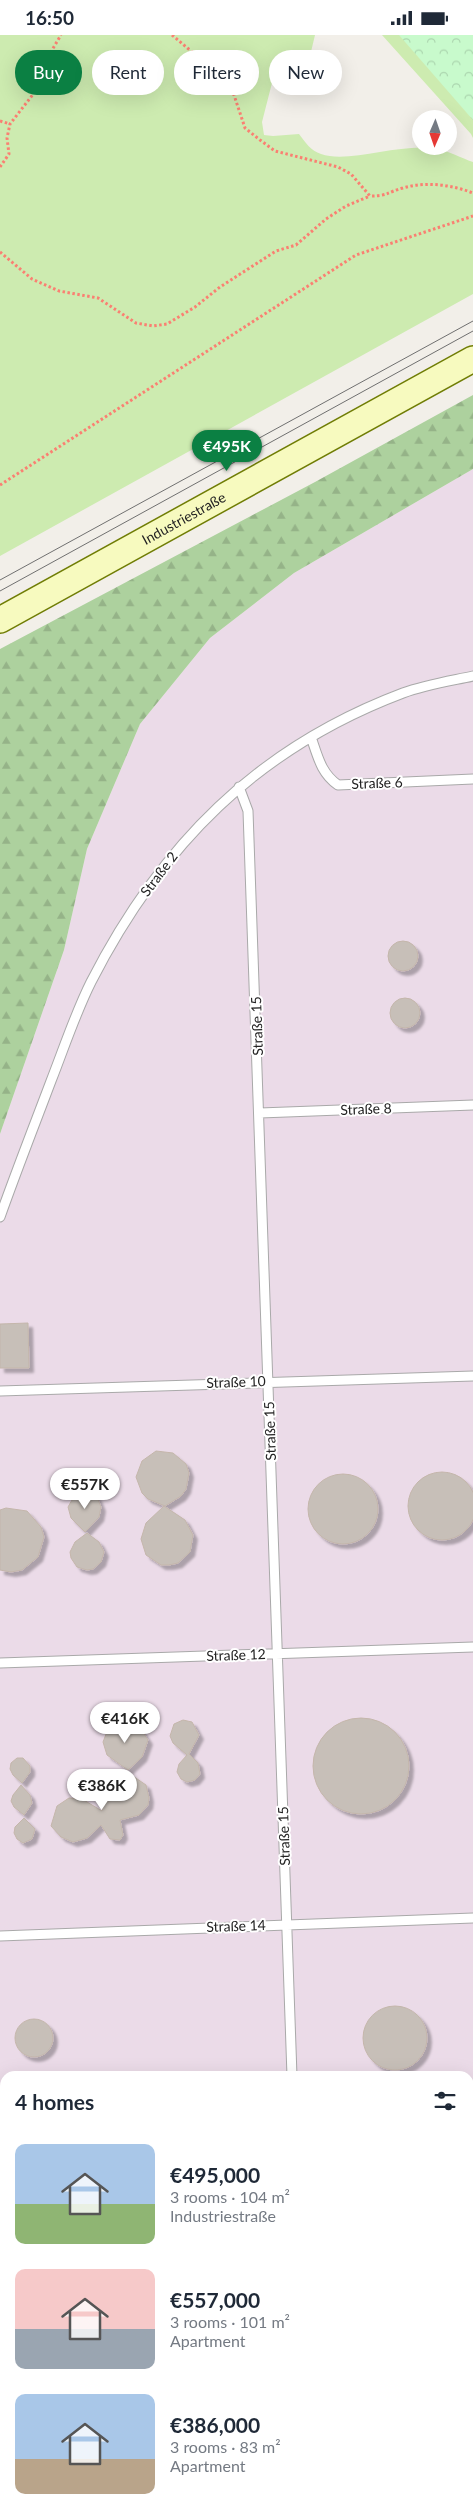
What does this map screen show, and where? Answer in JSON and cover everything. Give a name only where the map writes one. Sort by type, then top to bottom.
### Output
[{"type":"main road","name":"Industriestraße","points":[[0,620],[473,359]]},
{"type":"lane","name":"Straße 2","points":[[0,1217],[73,1023],[91,982],[147,887],[191,833],[239,787],[273,759],[311,737],[352,715],[404,693],[473,676]]},
{"type":"lane","name":"Straße 6","points":[[311,737],[321,767],[328,777],[338,785],[473,779]]},
{"type":"lane","name":"Straße 15","points":[[239,787],[248,811],[279,1653],[292,2071]]},
{"type":"lane","name":"Straße 8","points":[[260,1113],[473,1105]]},
{"type":"lane","name":"Straße 10","points":[[0,1391],[268,1381],[473,1376]]},
{"type":"lane","name":"Straße 12","points":[[0,1663],[473,1647]]},
{"type":"lane","name":"Straße 14","points":[[0,1936],[473,1917]]},
{"type":"path","points":[[0,167],[9,155],[7,138],[10,124],[41,84],[46,60],[61,35]]},
{"type":"path","points":[[172,35],[218,73],[234,95],[245,128],[275,151],[338,167],[351,175],[370,196]]},
{"type":"path","points":[[0,121],[10,124]]},
{"type":"path","points":[[0,252],[32,279],[59,291],[98,298],[136,323],[153,326],[167,324],[276,251],[296,245],[326,219],[346,206],[370,196],[386,196],[402,188],[423,184],[447,186],[473,193]]},
{"type":"path","points":[[0,485],[356,255],[473,216]]},
{"type":"shaded area","points":[[473,469],[473,2071],[0,2071],[0,1134],[64,950],[87,849],[140,724],[210,638],[294,573]]},
{"type":"green space","points":[[0,35],[315,35],[311,50],[269,50],[269,95],[262,122],[264,135],[299,134],[314,151],[333,156],[361,155],[412,148],[412,155],[455,155],[473,162],[473,294],[0,556]]},
{"type":"green space","points":[[382,35],[473,35],[473,138],[458,120],[458,110],[449,110]]},
{"type":"green space","points":[[399,35],[473,35],[473,120]]},
{"type":"green space","points":[[473,395],[473,469],[294,573],[210,638],[140,724],[87,849],[64,950],[0,1134],[0,649],[315,482]]},
{"type":"building","points":[[403,941],[414,945],[418,956],[414,967],[403,971],[392,967],[388,956],[392,945]]},
{"type":"building","points":[[405,998],[416,1002],[420,1013],[416,1024],[405,1028],[394,1024],[390,1013],[394,1002]]},
{"type":"building","points":[[28,1323],[29,1368],[0,1368],[0,1324]]},
{"type":"building","points":[[156,1451],[173,1453],[186,1464],[189,1473],[186,1489],[181,1496],[165,1506],[148,1499],[142,1493],[136,1477],[142,1461]]},
{"type":"building","points":[[442,1472],[455,1474],[474,1493],[474,1519],[466,1530],[455,1538],[442,1540],[429,1538],[418,1530],[410,1519],[408,1506],[410,1493],[418,1482],[429,1474]]},
{"type":"building","points":[[343,1474],[356,1477],[368,1484],[375,1496],[378,1509],[375,1522],[368,1534],[356,1541],[343,1544],[330,1541],[318,1534],[311,1522],[308,1509],[311,1496],[318,1484],[330,1477]]},
{"type":"building","points":[[87,1491],[97,1497],[101,1507],[99,1517],[85,1532],[71,1518],[68,1507],[76,1493]]},
{"type":"building","points":[[164,1506],[185,1520],[193,1535],[190,1552],[178,1563],[169,1565],[161,1565],[146,1555],[141,1539],[146,1523]]},
{"type":"building","points":[[6,1508],[27,1511],[41,1527],[44,1537],[38,1557],[22,1570],[11,1572],[0,1570],[0,1510]]},
{"type":"building","points":[[87,1533],[99,1542],[104,1552],[101,1562],[93,1569],[87,1570],[77,1567],[71,1558],[70,1552],[75,1542]]},
{"type":"building","points":[[361,1718],[379,1722],[395,1732],[405,1748],[409,1766],[405,1784],[395,1800],[379,1810],[361,1814],[343,1810],[327,1800],[317,1784],[313,1766],[317,1748],[327,1732],[343,1722]]},
{"type":"building","points":[[183,1720],[192,1722],[199,1735],[189,1754],[198,1763],[200,1774],[195,1780],[187,1782],[181,1779],[177,1772],[179,1764],[187,1755],[173,1743],[170,1736],[174,1724]]},
{"type":"building","points":[[126,1721],[139,1726],[148,1740],[142,1757],[128,1770],[107,1755],[103,1742],[108,1729],[119,1722]]},
{"type":"building","points":[[17,1758],[23,1758],[30,1766],[30,1772],[22,1783],[13,1775],[10,1769],[11,1763]]},
{"type":"building","points":[[124,1770],[146,1785],[149,1798],[148,1805],[139,1815],[120,1820],[123,1835],[120,1840],[110,1839],[101,1825],[87,1838],[73,1842],[61,1837],[51,1826],[57,1806],[69,1798],[82,1799],[102,1811],[107,1789]]},
{"type":"building","points":[[21,1785],[30,1795],[32,1803],[24,1815],[14,1807],[11,1801]]},
{"type":"building","points":[[24,1818],[35,1829],[32,1839],[23,1843],[17,1839],[14,1833],[15,1827]]},
{"type":"building","points":[[389,2006],[401,2006],[418,2015],[425,2026],[427,2038],[425,2050],[418,2061],[401,2070],[389,2070],[377,2065],[368,2056],[363,2044],[363,2032],[368,2020],[377,2011]]},
{"type":"building","points":[[34,2019],[48,2024],[53,2038],[48,2052],[34,2057],[20,2052],[15,2038],[20,2024]]},
{"type":"tram line","points":[[0,580],[473,321]]},
{"type":"tram line","points":[[0,591],[473,331]]}]
